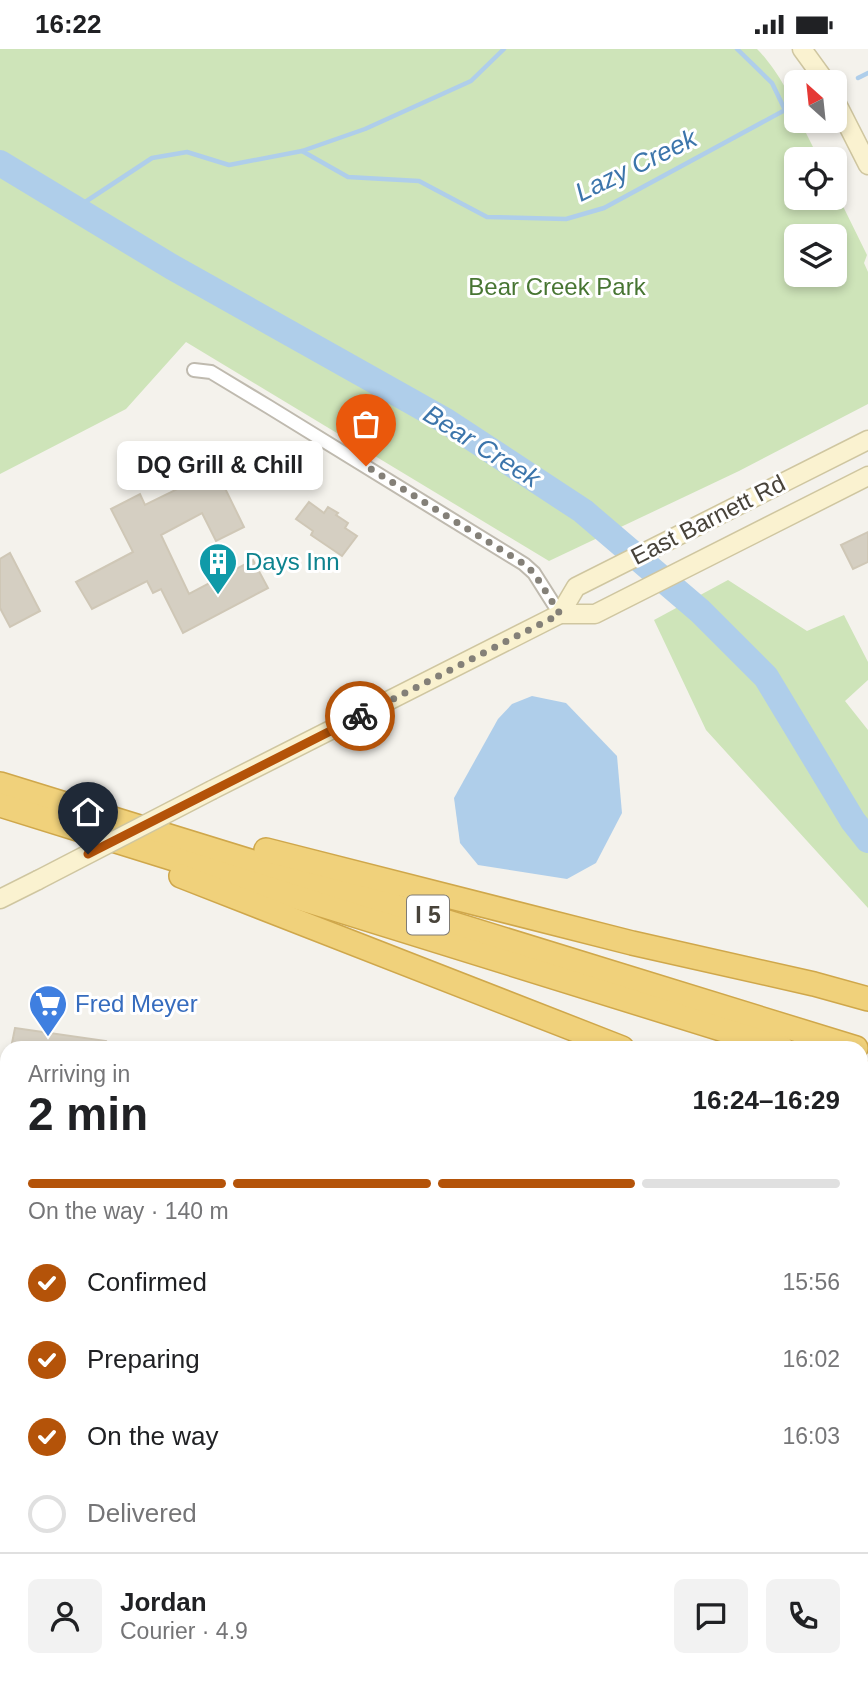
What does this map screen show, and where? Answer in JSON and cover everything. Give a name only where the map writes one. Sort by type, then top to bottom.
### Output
[{"type":"highway","name":"I 5","points":[[0,784],[833,1041]]},
{"type":"highway","name":"I 5","points":[[0,805],[760,1041]]},
{"type":"highway","points":[[98,813],[256,848],[632,943],[814,984],[868,999]]},
{"type":"highway","points":[[68,828],[160,867],[604,1041]]},
{"type":"main road","points":[[802,49],[817,70]]},
{"type":"main road","points":[[847,124],[868,165]]},
{"type":"main road","name":"East Barnett Rd","points":[[560,614],[576,587],[868,440]]},
{"type":"main road","name":"East Barnett Rd","points":[[0,899],[560,614],[595,614],[868,476]]},
{"type":"street","points":[[194,370],[211,372],[524,564],[534,573],[560,614]]},
{"type":"green space","name":"Bear Creek Park","points":[[0,49],[757,49],[784,86],[784,133],[806,133],[813,147],[784,147],[784,210],[845,210],[867,255],[864,263],[868,272],[868,404],[739,471],[549,561],[186,342],[126,409],[0,474]]},
{"type":"green space","points":[[728,580],[807,631],[844,615],[868,662],[868,680],[845,701],[868,730],[868,908],[706,730],[654,620]]},
{"type":"water","points":[[532,696],[566,703],[617,756],[622,813],[596,863],[567,879],[478,865],[460,843],[454,798],[498,719],[512,704]]},
{"type":"building","points":[[216,470],[244,527],[216,541],[202,513],[161,535],[189,594],[253,560],[268,588],[183,633],[161,589],[153,593],[147,581],[92,609],[76,582],[133,552],[111,509],[140,494],[145,505]]},
{"type":"building","points":[[309,502],[324,513],[328,507],[338,513],[336,515],[348,523],[345,528],[357,536],[342,556],[311,535],[313,531],[296,519]]},
{"type":"building","points":[[868,532],[868,562],[853,569],[841,545]]},
{"type":"building","points":[[10,553],[40,611],[10,627],[0,608],[0,559]]},
{"type":"building","points":[[15,1028],[106,1041],[12,1041]]},
{"type":"waterway","points":[[76,208],[152,158],[187,152],[229,165],[302,151],[365,129],[471,81],[504,49]]},
{"type":"waterway","name":"Lazy Creek","points":[[302,151],[348,177],[419,181],[487,217],[566,219],[604,208],[785,110],[772,83],[737,49]]},
{"type":"waterway","name":"Lazy Creek","points":[[858,78],[868,73]]},
{"type":"waterway","name":"Bear Creek","points":[[0,163],[172,267],[446,421],[583,511],[700,611],[766,677],[853,821],[868,840]]},
{"type":"way so far","points":[[360,716],[560,614],[534,573],[524,564],[366,466]]},
{"type":"place","name":"DQ Grill & Chill","points":[[366,466]]},
{"type":"place","name":"Days Inn","points":[[218,596]]},
{"type":"place","name":"Fred Meyer","points":[[48,1038]]},
{"type":"route","points":[[88,854],[360,716]]}]
